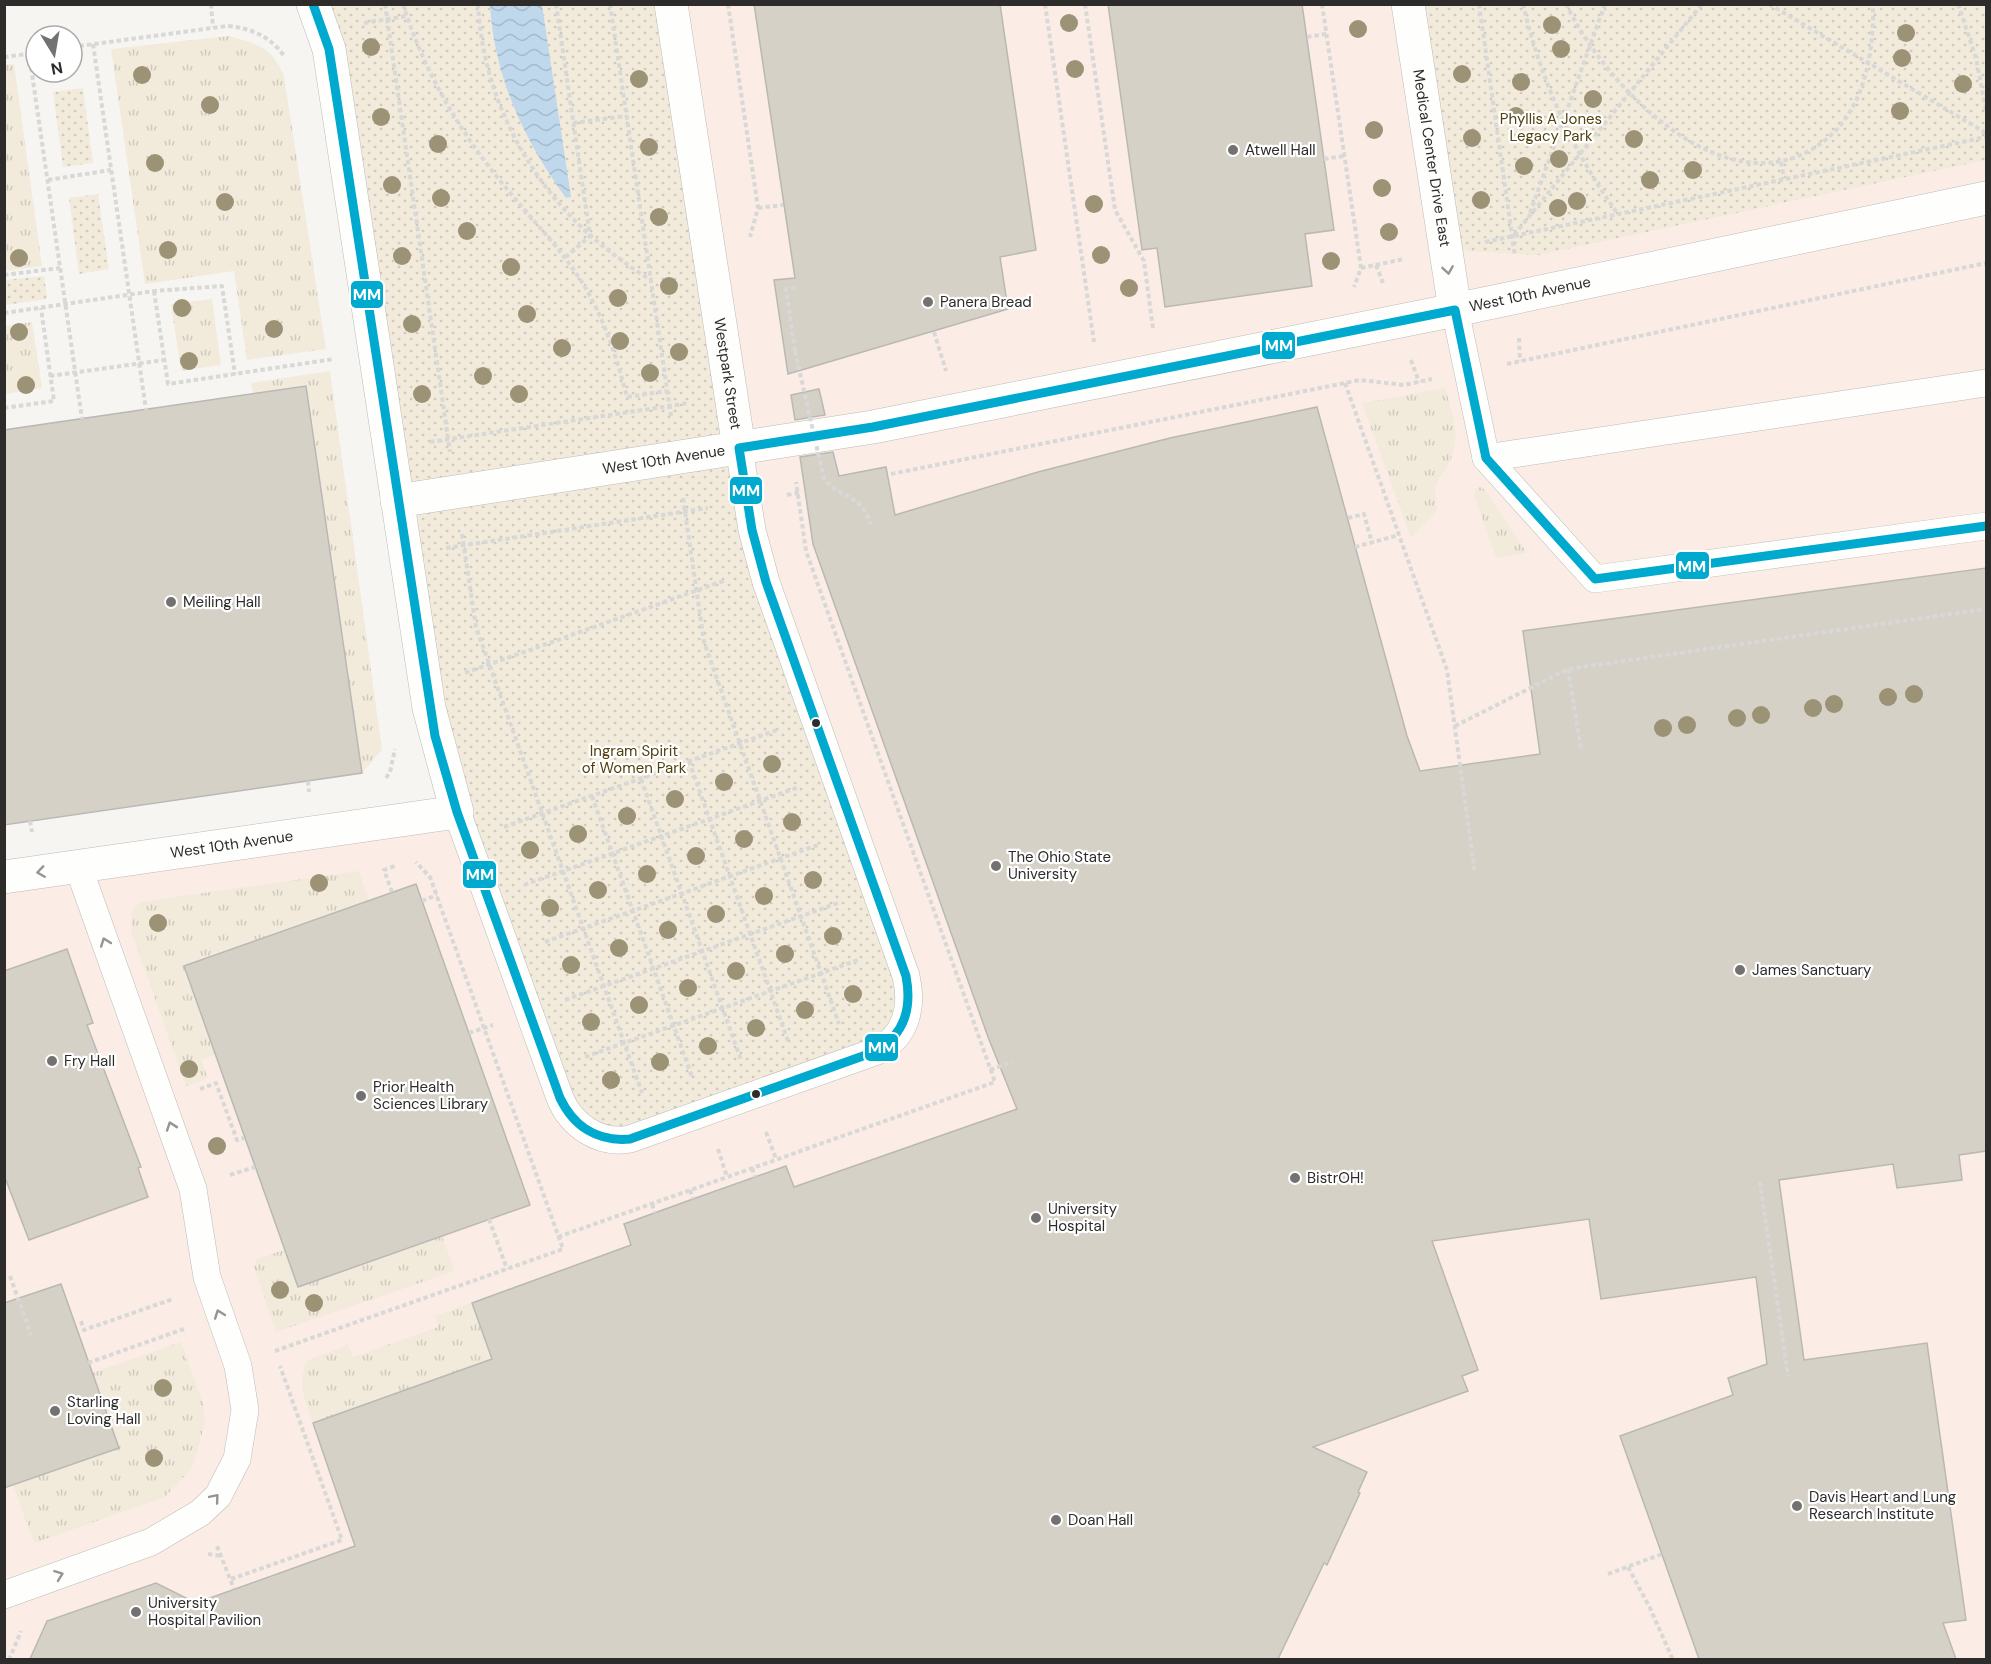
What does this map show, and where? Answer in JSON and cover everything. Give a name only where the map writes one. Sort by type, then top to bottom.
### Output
[{"type":"street","points":[[313,4],[329,49],[426,687],[443,768],[463,826]]},
{"type":"street","name":"Westpark Street","points":[[672,4],[739,448]]},
{"type":"street","name":"Medical Center Drive East","points":[[1408,4],[1455,310]]},
{"type":"street","name":"West 10th Avenue","points":[[398,501],[884,425],[1455,310],[1986,198]]},
{"type":"street","name":"West 10th Avenue","points":[[4,877],[397,820],[463,826]]},
{"type":"lane","points":[[1455,310],[1486,458],[1595,579],[1986,526]]},
{"type":"lane","points":[[1486,458],[1986,383]]},
{"type":"lane","name":"Westpark Street","points":[[463,826],[564,1108],[578,1124],[596,1135],[619,1141],[655,1130],[852,1060],[888,1045],[904,1027],[909,1006],[906,976],[762,567],[752,530],[739,448]]},
{"type":"lane","points":[[4,1595],[151,1542],[200,1513],[218,1496],[237,1459],[245,1410],[238,1366],[207,1277],[193,1189],[78,866]]},
{"type":"path","points":[[211,4],[213,27]]},
{"type":"path","points":[[385,4],[476,627],[655,1130]]},
{"type":"path","points":[[403,4],[421,52],[462,127],[503,184],[566,257],[603,321],[627,397],[667,391]]},
{"type":"path","points":[[478,4],[479,30],[493,90],[518,146],[553,198],[590,236],[651,280]]},
{"type":"path","points":[[556,4],[590,236]]},
{"type":"path","points":[[610,4],[704,642],[852,1060]]},
{"type":"path","points":[[728,4],[758,208],[749,242]]},
{"type":"path","points":[[1045,4],[1094,342]]},
{"type":"path","points":[[1085,4],[1115,210],[1144,261],[1154,330]]},
{"type":"path","points":[[1322,4],[1361,268],[1358,282]]},
{"type":"path","points":[[1479,4],[1514,236]]},
{"type":"path","points":[[1523,4],[1542,66],[1564,119],[1599,188],[1618,214]]},
{"type":"path","points":[[1566,4],[1590,47],[1629,94],[1660,121],[1698,145],[1730,159],[1760,165],[1781,162],[1816,148],[1839,127],[1857,100],[1868,63],[1873,4]]},
{"type":"path","points":[[1529,217],[1605,4]]},
{"type":"path","points":[[1514,236],[1702,4]]},
{"type":"path","points":[[1769,4],[1986,135]]},
{"type":"path","points":[[1958,4],[1976,58],[1986,111]]},
{"type":"path","points":[[84,45],[213,27],[241,27],[265,36],[278,47],[290,64]]},
{"type":"path","points":[[1307,37],[1326,34]]},
{"type":"path","points":[[93,44],[146,410]]},
{"type":"path","points":[[4,57],[24,55]]},
{"type":"path","points":[[34,84],[82,419]]},
{"type":"path","points":[[573,123],[627,116]]},
{"type":"path","points":[[1514,236],[1986,135]]},
{"type":"path","points":[[1324,159],[1344,156]]},
{"type":"path","points":[[1781,162],[1784,179]]},
{"type":"path","points":[[48,180],[111,170]]},
{"type":"path","points":[[758,208],[783,205]]},
{"type":"path","points":[[566,257],[590,236]]},
{"type":"path","points":[[891,474],[1360,380],[1404,385],[1986,263]]},
{"type":"path","points":[[4,275],[60,268]]},
{"type":"path","points":[[4,313],[154,291],[222,285],[235,374]]},
{"type":"path","points":[[796,288],[786,289],[795,351],[824,479],[833,489],[855,499],[865,508],[871,524]]},
{"type":"path","points":[[154,291],[168,384],[338,358]]},
{"type":"path","points":[[4,408],[54,401],[41,308]]},
{"type":"path","points":[[934,332],[946,372]]},
{"type":"path","points":[[50,376],[164,360]]},
{"type":"path","points":[[1346,383],[1447,670],[1475,874]]},
{"type":"path","points":[[390,449],[731,397]]},
{"type":"path","points":[[406,556],[463,544],[685,512]]},
{"type":"path","points":[[1348,518],[1364,514],[1372,543]]},
{"type":"path","points":[[1355,547],[1399,535]]},
{"type":"path","points":[[426,687],[806,551],[995,1082],[558,1237]]},
{"type":"path","points":[[1455,726],[1569,669],[1986,609]]},
{"type":"path","points":[[1569,669],[1581,749]]},
{"type":"path","points":[[392,892],[384,870],[410,861],[463,826],[542,814],[814,717]]},
{"type":"path","points":[[689,761],[802,1078]]},
{"type":"path","points":[[488,897],[834,775]]},
{"type":"path","points":[[641,779],[722,1008],[729,1104],[728,1177]]},
{"type":"path","points":[[592,796],[674,1026],[729,1104],[776,1159]]},
{"type":"path","points":[[508,955],[901,816]]},
{"type":"path","points":[[275,1352],[563,1249],[437,895],[424,868],[410,861],[397,820]]},
{"type":"path","points":[[469,1033],[875,889]]},
{"type":"path","points":[[422,900],[437,895]]},
{"type":"path","points":[[624,1043],[822,973]]},
{"type":"path","points":[[980,1040],[988,1037]]},
{"type":"path","points":[[990,1070],[1012,1062]]},
{"type":"path","points":[[220,1094],[237,1140],[244,1138]]},
{"type":"path","points":[[752,1168],[755,1177]]},
{"type":"path","points":[[1760,1182],[1788,1376]]},
{"type":"path","points":[[690,1190],[693,1199]]},
{"type":"path","points":[[652,1204],[655,1213]]},
{"type":"path","points":[[489,1219],[507,1269]]},
{"type":"path","points":[[10,1276],[31,1335]]},
{"type":"path","points":[[81,1321],[84,1330],[179,1296]]},
{"type":"path","points":[[88,1363],[190,1327]]},
{"type":"path","points":[[231,1579],[342,1540],[271,1341]]},
{"type":"path","points":[[1608,1574],[1662,1554]]},
{"type":"path","points":[[1628,1567],[1650,1608],[1672,1659]]},
{"type":"shaded area","name":"The Ohio State University","points":[[671,5],[1986,5],[1986,1659],[5,1659],[4,877],[457,812],[766,582]]},
{"type":"green space","name":"Ingram Spirit of Women Park","points":[[313,5],[671,5],[747,502],[896,947],[904,1027],[630,1139],[586,1130],[457,812]]},
{"type":"green space","name":"Phyllis A Jones Legacy Park","points":[[1408,5],[1986,5],[1986,160],[1538,255],[1445,250]]},
{"type":"green space","points":[[229,36],[263,48],[274,59],[284,76],[326,349],[247,360],[234,271],[145,284],[111,49]]},
{"type":"green space","points":[[14,64],[42,266],[5,271],[4,65]]},
{"type":"green space","points":[[83,88],[93,163],[63,167],[53,92]]},
{"type":"green space","points":[[98,194],[109,269],[79,274],[69,198]]},
{"type":"green space","points":[[44,276],[47,299],[5,305],[5,280]]},
{"type":"green space","points":[[212,299],[221,365],[181,371],[171,304]]},
{"type":"green space","points":[[32,322],[42,388],[5,394],[5,326]]},
{"type":"green space","points":[[330,371],[382,750],[362,773],[306,387],[253,395],[251,383]]},
{"type":"green space","points":[[1445,388],[1454,420],[1455,445],[1449,462],[1437,483],[1437,510],[1411,538],[1362,403]]},
{"type":"green space","points":[[1481,487],[1527,553],[1496,558],[1474,495],[1475,489]]},
{"type":"green space","points":[[359,871],[369,900],[184,966],[215,1055],[201,1060],[208,1078],[186,1086],[131,931],[132,911],[140,902]]},
{"type":"green space","points":[[442,1236],[455,1271],[276,1332],[254,1267],[257,1259],[284,1250],[298,1287]]},
{"type":"green space","points":[[472,1303],[492,1359],[313,1423],[302,1384],[304,1368],[308,1360],[348,1345],[353,1357],[438,1327],[435,1316]]},
{"type":"green space","points":[[181,1342],[203,1404],[205,1423],[192,1468],[165,1497],[34,1543],[10,1477],[64,1458],[68,1467],[119,1448],[92,1373]]},
{"type":"water","points":[[490,5],[542,5],[571,197],[566,198],[537,154],[514,107],[498,57]]},
{"type":"building","points":[[754,4],[1000,4],[1036,250],[1000,257],[1008,309],[788,374],[774,280],[795,278]]},
{"type":"building","name":"Atwell Hall","points":[[1108,4],[1302,4],[1334,230],[1305,234],[1312,286],[1165,307],[1157,248],[1142,250]]},
{"type":"building","name":"Meiling Hall","points":[[306,386],[362,773],[4,825],[4,430]]},
{"type":"building","points":[[819,389],[825,415],[795,420],[791,395]]},
{"type":"building","points":[[1317,407],[1407,736],[1420,771],[1540,754],[1523,631],[1986,568],[1986,1151],[1959,1155],[1962,1180],[1897,1188],[1893,1164],[1779,1180],[1804,1360],[1927,1343],[1966,1620],[1943,1623],[1956,1659],[1699,1659],[1620,1436],[1733,1395],[1728,1378],[1767,1364],[1756,1277],[1601,1299],[1589,1219],[1432,1241],[1478,1370],[1462,1376],[1468,1391],[1313,1447],[1367,1472],[1358,1492],[1360,1493],[1327,1565],[1324,1563],[1278,1659],[30,1659],[47,1621],[156,1583],[196,1603],[355,1546],[313,1423],[492,1359],[472,1303],[631,1245],[624,1224],[693,1199],[786,1166],[794,1187],[1017,1109],[988,1037],[813,544],[800,457],[833,452],[839,476],[886,467],[895,515],[1038,472],[1170,438]]},
{"type":"building","name":"Prior Health Sciences Library","points":[[416,884],[530,1205],[298,1287],[184,966]]},
{"type":"building","name":"Fry Hall","points":[[67,949],[93,1023],[87,1025],[141,1167],[138,1168],[148,1197],[29,1240],[4,1175],[4,971]]},
{"type":"building","name":"Starling Loving Hall","points":[[61,1284],[119,1448],[4,1488],[4,1303]]},
{"type":"transit line","name":"MM","points":[[313,4],[329,49],[435,736],[457,812],[560,1098],[572,1117],[580,1125],[597,1135],[630,1139],[877,1051],[887,1044],[900,1028],[907,1009],[906,976],[766,582],[752,530],[739,448],[873,427],[1455,310],[1486,458],[1595,579],[1986,526]]},
{"type":"place","name":"Atwell Hall","points":[[1233,150]]},
{"type":"place","name":"Panera Bread","points":[[928,302]]},
{"type":"place","name":"Meiling Hall","points":[[171,602]]},
{"type":"place","name":"The Ohio State University","points":[[996,866]]},
{"type":"place","name":"James Sanctuary","points":[[1740,970]]},
{"type":"place","name":"Fry Hall","points":[[52,1061]]},
{"type":"place","name":"Prior Health Sciences Library","points":[[361,1096]]},
{"type":"place","name":"BistrOH!","points":[[1295,1178]]},
{"type":"place","name":"University Hospital","points":[[1036,1218]]},
{"type":"place","name":"Starling Loving Hall","points":[[55,1411]]},
{"type":"place","name":"Davis Heart and Lung Research Institute","points":[[1797,1506]]},
{"type":"place","name":"Doan Hall","points":[[1056,1520]]},
{"type":"place","name":"University Hospital Pavilion","points":[[136,1612]]}]
